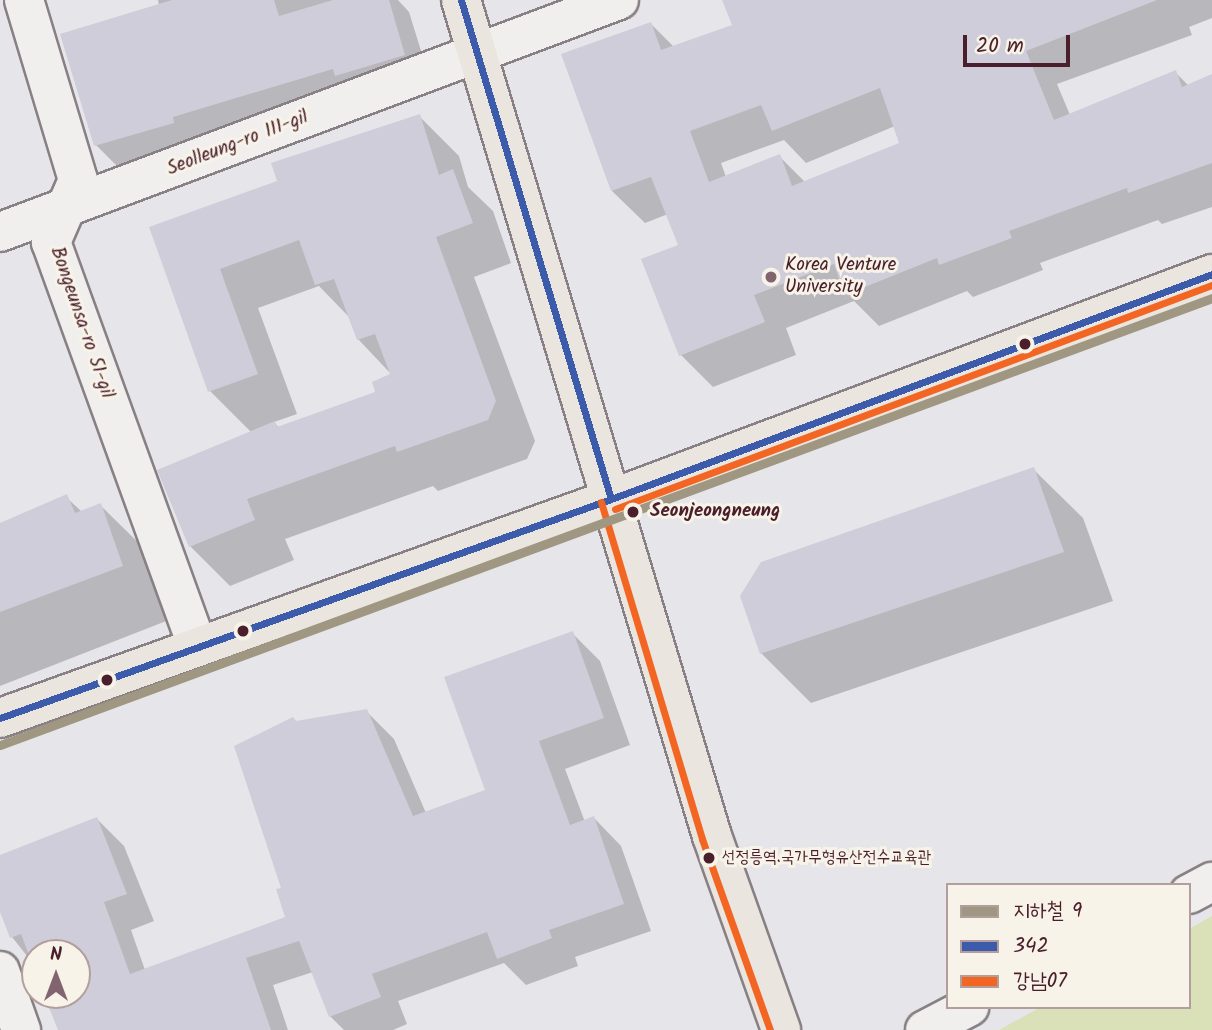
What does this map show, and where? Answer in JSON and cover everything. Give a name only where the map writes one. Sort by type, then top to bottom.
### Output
[{"type":"main road","points":[[461,0],[712,836],[781,1030]]},
{"type":"main road","points":[[0,718],[197,645],[611,499],[1212,274]]},
{"type":"street","name":"Bongeunsa-ro 51-gil","points":[[24,0],[78,180],[68,209],[51,242],[197,645]]},
{"type":"street","name":"Seolleung-ro 111-gil","points":[[0,232],[68,209],[619,0]]},
{"type":"street","points":[[1191,893],[1212,882]]},
{"type":"street","points":[[0,971],[21,1030]]},
{"type":"street","points":[[925,1030],[965,1009]]},
{"type":"green space","points":[[1212,916],[1212,1030],[999,1030],[1037,1009],[1191,1009],[1191,928]]},
{"type":"building","points":[[172,0],[274,0],[279,16],[333,0],[389,0],[405,55],[335,76],[333,69],[173,117],[174,123],[94,146],[60,34]]},
{"type":"building","points":[[722,0],[1157,0],[1026,51],[1054,120],[1176,70],[1182,87],[1212,74],[1212,163],[1128,193],[1127,188],[1009,231],[1012,238],[939,265],[937,258],[845,295],[834,264],[754,295],[765,322],[679,356],[641,259],[678,245],[651,177],[611,191],[561,54],[651,22],[661,50],[732,25]],"holes":[[[880,88],[899,143],[792,186],[780,154],[709,182],[690,131],[761,105],[772,131]]]},
{"type":"building","points":[[420,114],[439,175],[453,169],[473,223],[436,237],[496,401],[488,420],[397,452],[395,446],[247,499],[255,520],[189,547],[157,470],[275,421],[277,427],[375,392],[372,382],[390,374],[375,334],[357,340],[334,279],[315,285],[299,240],[220,269],[258,374],[208,392],[149,227],[277,181],[271,163]]},
{"type":"building","points":[[1034,467],[1064,552],[760,654],[740,596],[761,562]]},
{"type":"building","points":[[67,494],[75,513],[101,503],[123,566],[0,612],[0,523]]},
{"type":"building","points":[[573,631],[604,718],[539,741],[570,825],[594,816],[624,904],[549,930],[552,938],[497,959],[487,932],[372,974],[381,997],[329,1017],[299,941],[246,958],[271,1030],[58,1030],[50,1009],[91,1009],[91,939],[23,939],[21,934],[10,938],[0,912],[0,855],[97,817],[127,894],[104,902],[130,974],[285,917],[276,889],[281,888],[234,746],[293,717],[296,721],[367,709],[413,816],[485,790],[444,677]]},
{"type":"metro line","name":"9","points":[[0,745],[1212,298]]},
{"type":"transit line","name":"342","points":[[461,0],[611,499]]},
{"type":"transit line","name":"342","points":[[0,718],[611,499],[1212,274]]},
{"type":"transit line","name":"강남07","points":[[615,509],[1212,285]]},
{"type":"transit line","name":"강남07","points":[[601,502],[702,839],[770,1030]]},
{"type":"place","name":"Korea Venture University","points":[[771,277]]},
{"type":"place","name":"Seonjeongneung","points":[[633,512]]},
{"type":"place","name":"선정릉역.국가무형유산전수교육관","points":[[709,858]]}]
